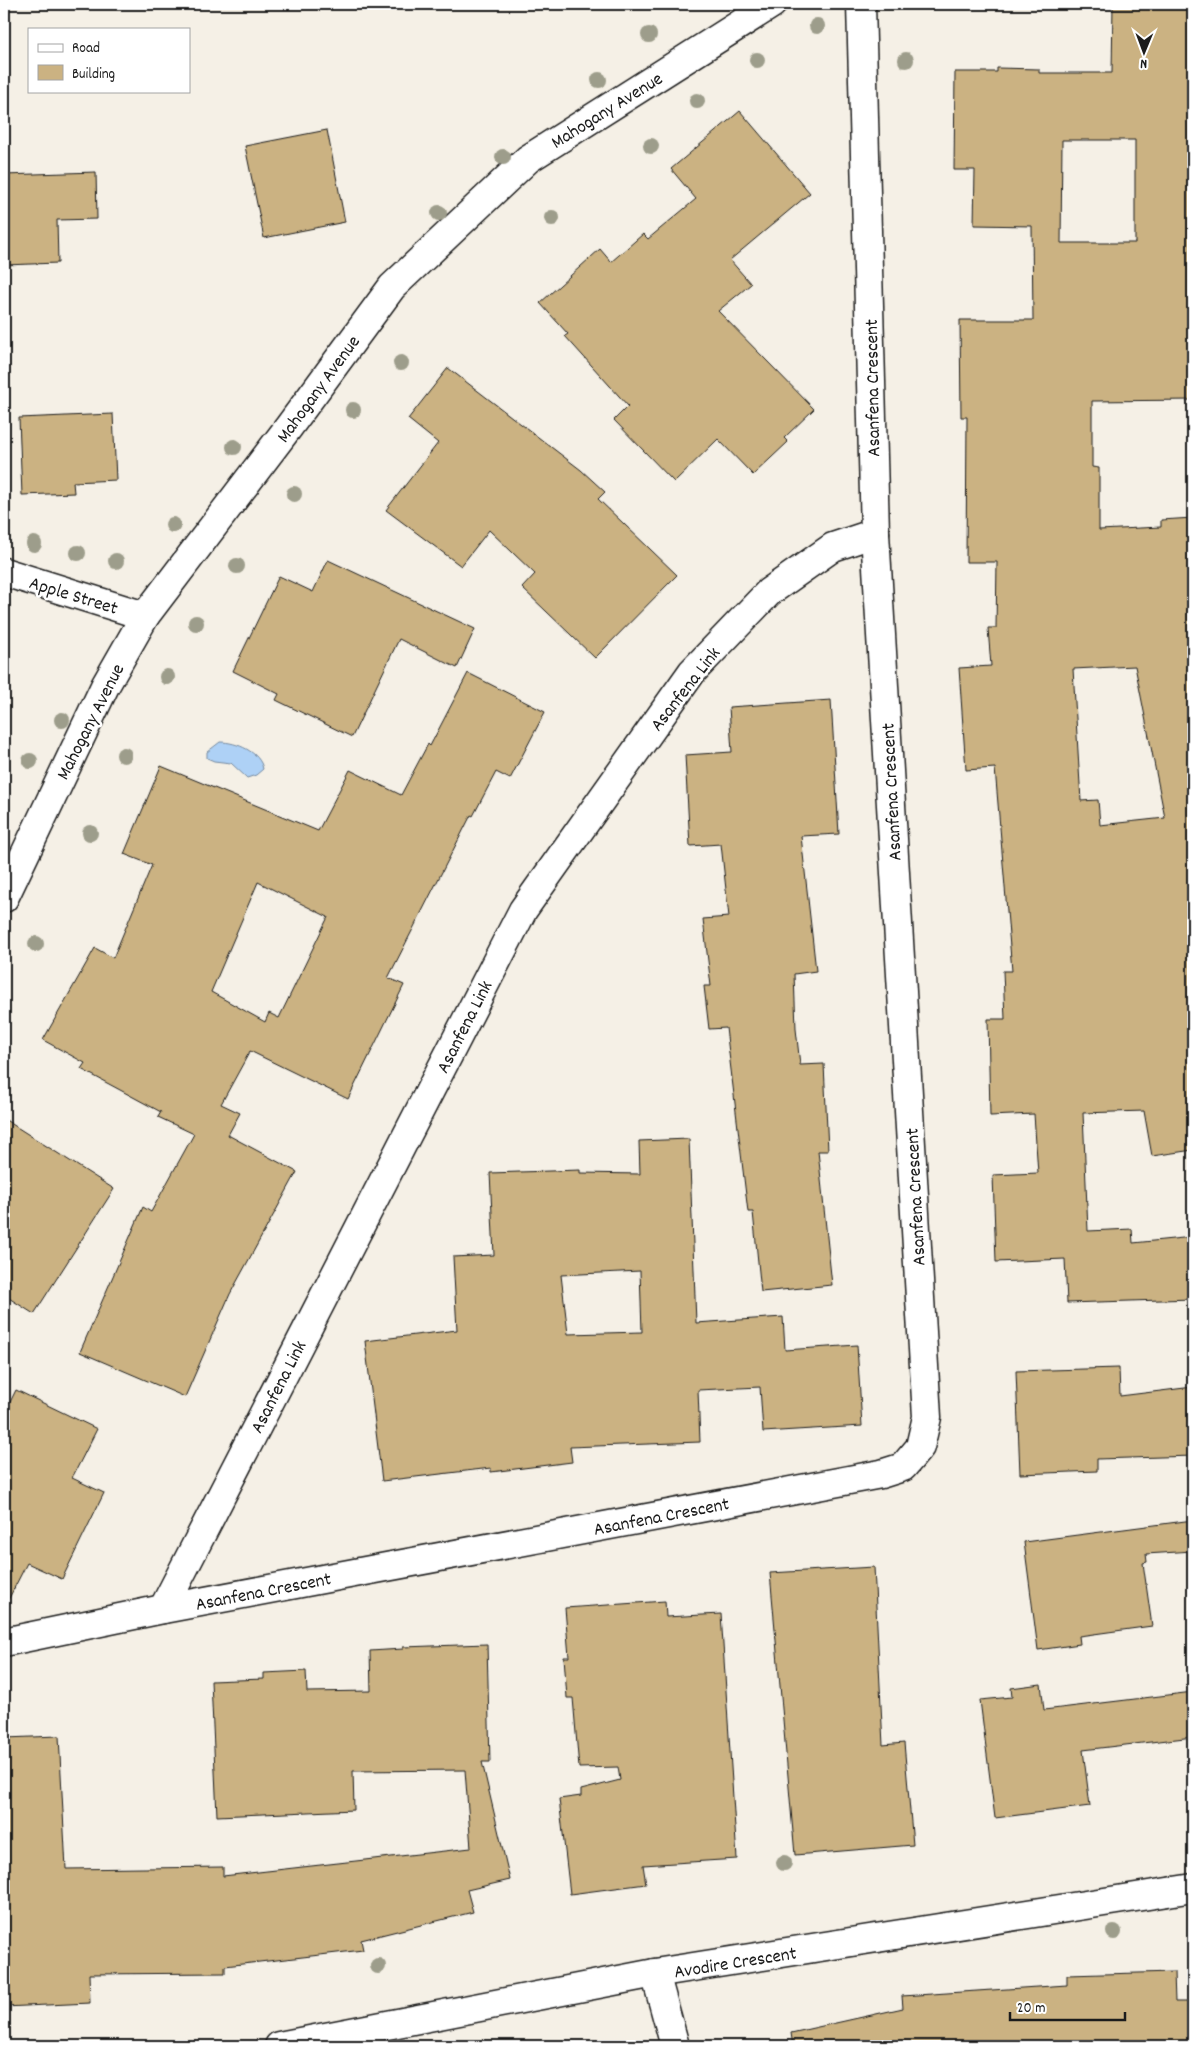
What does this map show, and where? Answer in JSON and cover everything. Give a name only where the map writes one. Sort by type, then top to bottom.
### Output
[{"type":"street","name":"Mahogany Avenue","points":[[4,898],[104,686],[145,616],[392,287],[528,159],[772,4]]},
{"type":"street","name":"Asanfena Crescent","points":[[4,1642],[162,1609],[880,1474],[903,1467],[920,1447],[927,1417],[875,533],[861,4]]},
{"type":"street","name":"Asanfena Link","points":[[162,1609],[523,910],[692,672],[769,592],[833,547],[875,533]]},
{"type":"street","name":"Apple Street","points":[[4,572],[145,616]]},
{"type":"street","name":"Avodire Crescent","points":[[279,2046],[655,1973],[1193,1888]]},
{"type":"street","points":[[655,1973],[675,2046]]},
{"type":"water","points":[[220,742],[227,742],[247,749],[261,763],[263,769],[256,775],[247,778],[231,763],[214,761],[207,758],[207,752]]},
{"type":"building","points":[[1113,4],[1193,4],[1193,400],[1092,401],[1092,467],[1099,468],[1099,530],[1161,527],[1161,520],[1193,518],[1193,1150],[1152,1156],[1144,1111],[1083,1113],[1088,1231],[1132,1229],[1133,1243],[1193,1237],[1193,1299],[1067,1303],[1065,1259],[996,1262],[993,1175],[1038,1173],[1034,1114],[990,1116],[988,1019],[1005,1019],[1003,971],[1012,971],[995,768],[966,770],[959,668],[991,666],[988,628],[996,628],[997,562],[966,562],[967,417],[961,417],[960,320],[1033,320],[1032,226],[974,225],[975,170],[954,170],[955,72],[997,72],[997,68],[1039,69],[1039,73],[1112,73]],"holes":[[[1062,140],[1135,140],[1135,243],[1061,243]],[[1135,666],[1165,818],[1100,825],[1098,800],[1081,801],[1073,669]]]},
{"type":"building","points":[[740,111],[810,193],[730,260],[751,284],[718,311],[814,409],[784,438],[788,442],[753,475],[718,439],[674,482],[614,420],[628,406],[565,336],[568,334],[540,303],[600,249],[611,262],[643,234],[648,239],[696,199],[671,169]]},
{"type":"building","points":[[327,130],[345,222],[264,238],[245,146]]},
{"type":"building","points":[[96,172],[97,219],[57,220],[58,263],[4,265],[4,175]]},
{"type":"building","points":[[448,368],[581,470],[605,492],[598,499],[677,575],[595,658],[522,588],[535,574],[489,530],[461,566],[386,510],[438,443],[408,419]]},
{"type":"building","points":[[113,414],[116,480],[73,482],[74,493],[22,495],[19,418]]},
{"type":"building","points":[[328,560],[475,629],[457,668],[399,639],[352,737],[276,700],[279,694],[233,671],[279,576],[313,592]]},
{"type":"building","points":[[468,673],[545,712],[510,779],[496,772],[473,816],[471,815],[388,978],[404,985],[348,1099],[250,1051],[221,1104],[240,1113],[228,1135],[297,1172],[230,1294],[185,1397],[80,1352],[143,1207],[151,1212],[194,1134],[158,1117],[161,1112],[81,1069],[85,1063],[43,1040],[95,948],[113,958],[152,865],[124,854],[161,766],[318,831],[350,770],[401,795],[428,744],[430,746]],"holes":[[[258,882],[328,917],[279,1018],[269,1013],[265,1022],[211,992]]]},
{"type":"building","points":[[831,700],[839,834],[801,836],[816,971],[794,974],[796,1029],[800,1065],[824,1064],[828,1151],[818,1151],[832,1285],[761,1292],[753,1212],[748,1212],[726,1028],[709,1029],[704,986],[711,986],[703,919],[729,917],[721,844],[690,846],[685,755],[732,752],[729,707]]},
{"type":"building","points":[[4,1119],[114,1189],[34,1314],[4,1295]]},
{"type":"building","points":[[689,1139],[696,1323],[783,1317],[785,1350],[857,1345],[862,1426],[763,1432],[760,1387],[698,1390],[700,1442],[570,1447],[572,1462],[491,1472],[491,1468],[382,1481],[365,1341],[457,1330],[453,1257],[494,1255],[490,1173],[580,1170],[580,1173],[640,1174],[639,1141]],"holes":[[[640,1271],[642,1332],[568,1334],[561,1275]]]},
{"type":"building","points":[[1119,1368],[1120,1396],[1193,1387],[1193,1456],[1097,1459],[1097,1471],[1020,1474],[1016,1371]]},
{"type":"building","points":[[16,1390],[97,1429],[72,1478],[104,1493],[62,1579],[27,1563],[4,1608],[4,1414]]},
{"type":"building","points":[[1193,1520],[1193,1551],[1146,1554],[1147,1562],[1143,1563],[1152,1626],[1079,1636],[1080,1644],[1038,1650],[1024,1542]]},
{"type":"building","points":[[874,1567],[883,1745],[904,1743],[913,1845],[795,1855],[770,1573]]},
{"type":"building","points":[[665,1601],[666,1617],[721,1614],[737,1859],[643,1865],[646,1884],[570,1894],[559,1799],[581,1796],[581,1790],[620,1780],[618,1767],[579,1768],[573,1698],[567,1698],[564,1657],[569,1657],[565,1608]]},
{"type":"building","points":[[487,1644],[490,1762],[482,1762],[510,1880],[467,1890],[473,1912],[361,1940],[363,1950],[225,1966],[225,1973],[89,1974],[90,2003],[4,2007],[4,1738],[59,1736],[66,1869],[223,1867],[223,1876],[471,1848],[465,1770],[353,1771],[354,1810],[217,1816],[211,1681],[264,1679],[264,1673],[306,1671],[307,1692],[371,1691],[370,1651],[403,1649],[403,1647]]},
{"type":"building","points":[[1041,1684],[1044,1710],[1193,1692],[1193,1737],[1083,1750],[1090,1806],[995,1818],[980,1700],[1012,1697],[1011,1688]]},
{"type":"building","points":[[1174,1972],[1175,2002],[1193,2002],[1193,2046],[793,2046],[791,2033],[903,2008],[902,1996],[1067,1985],[1067,1975]]}]
